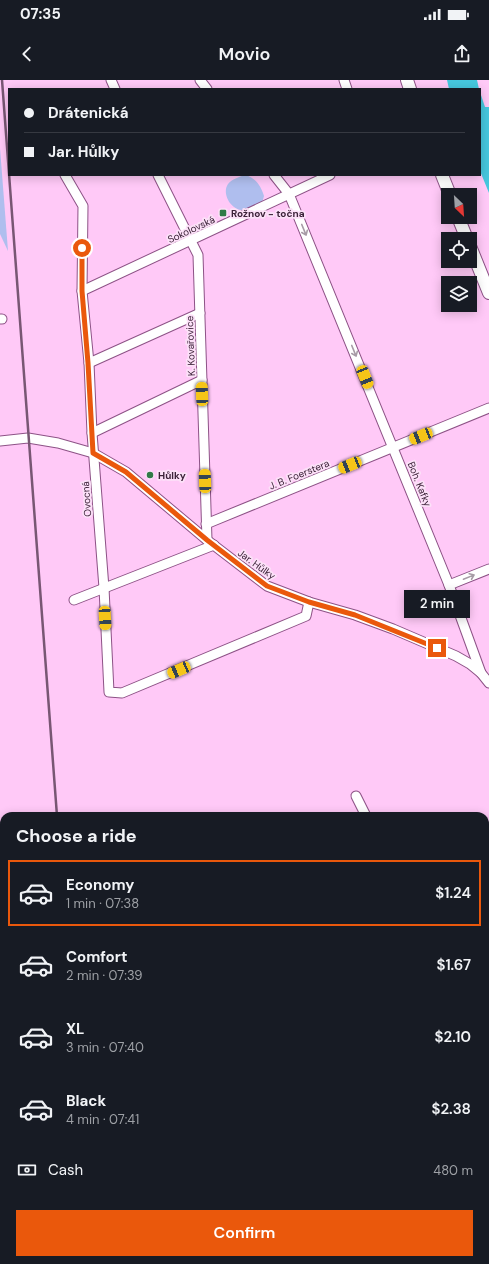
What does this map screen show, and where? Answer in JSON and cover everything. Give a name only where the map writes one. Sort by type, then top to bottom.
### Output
[{"type":"street","points":[[200,80],[206,88]]},
{"type":"street","name":"Ovocná","points":[[66,176],[83,206],[82,291],[104,588],[109,692],[122,693],[306,616],[309,602]]},
{"type":"street","name":"K. Kovařovice","points":[[158,176],[198,255],[206,524],[210,543]]},
{"type":"street","name":"Boh. Kafky","points":[[275,176],[290,194],[394,447],[449,585],[481,673]]},
{"type":"street","name":"Sokolovská","points":[[82,291],[328,176]]},
{"type":"street","points":[[442,176],[447,188]]},
{"type":"street","points":[[477,263],[489,293]]},
{"type":"street","points":[[88,363],[200,313]]},
{"type":"street","points":[[92,433],[202,380]]},
{"type":"street","name":"J. B. Foerstera","points":[[206,524],[489,408]]},
{"type":"street","name":"Jar. Hůlky","points":[[0,441],[28,438],[58,443],[93,453],[126,472],[210,543],[267,586],[309,602],[355,615],[393,629],[456,656],[470,664],[481,673],[489,684]]},
{"type":"street","points":[[74,600],[210,543]]},
{"type":"street","points":[[449,585],[489,569]]},
{"type":"street","points":[[356,796],[364,812]]},
{"type":"shaded area","points":[[447,80],[477,80],[479,88],[449,88]]},
{"type":"shaded area","points":[[481,95],[485,107],[489,107],[489,193],[481,173]]},
{"type":"shaded area","points":[[0,148],[8,251],[0,234]]},
{"type":"shaded area","points":[[249,176],[258,183],[264,196],[262,203],[254,208],[245,210],[240,210],[232,205],[227,197],[226,188],[228,184],[236,178]]},
{"type":"railway","points":[[2,80],[8,160]]},
{"type":"railway","points":[[9,176],[57,812]]},
{"type":"place","name":"Rožnov - točna","points":[[223,213]]},
{"type":"place","name":"Hůlky","points":[[150,475]]},
{"type":"route","points":[[82,248],[82,291],[93,453],[126,472],[207,540],[267,586],[309,602],[355,615],[437,648]]}]
